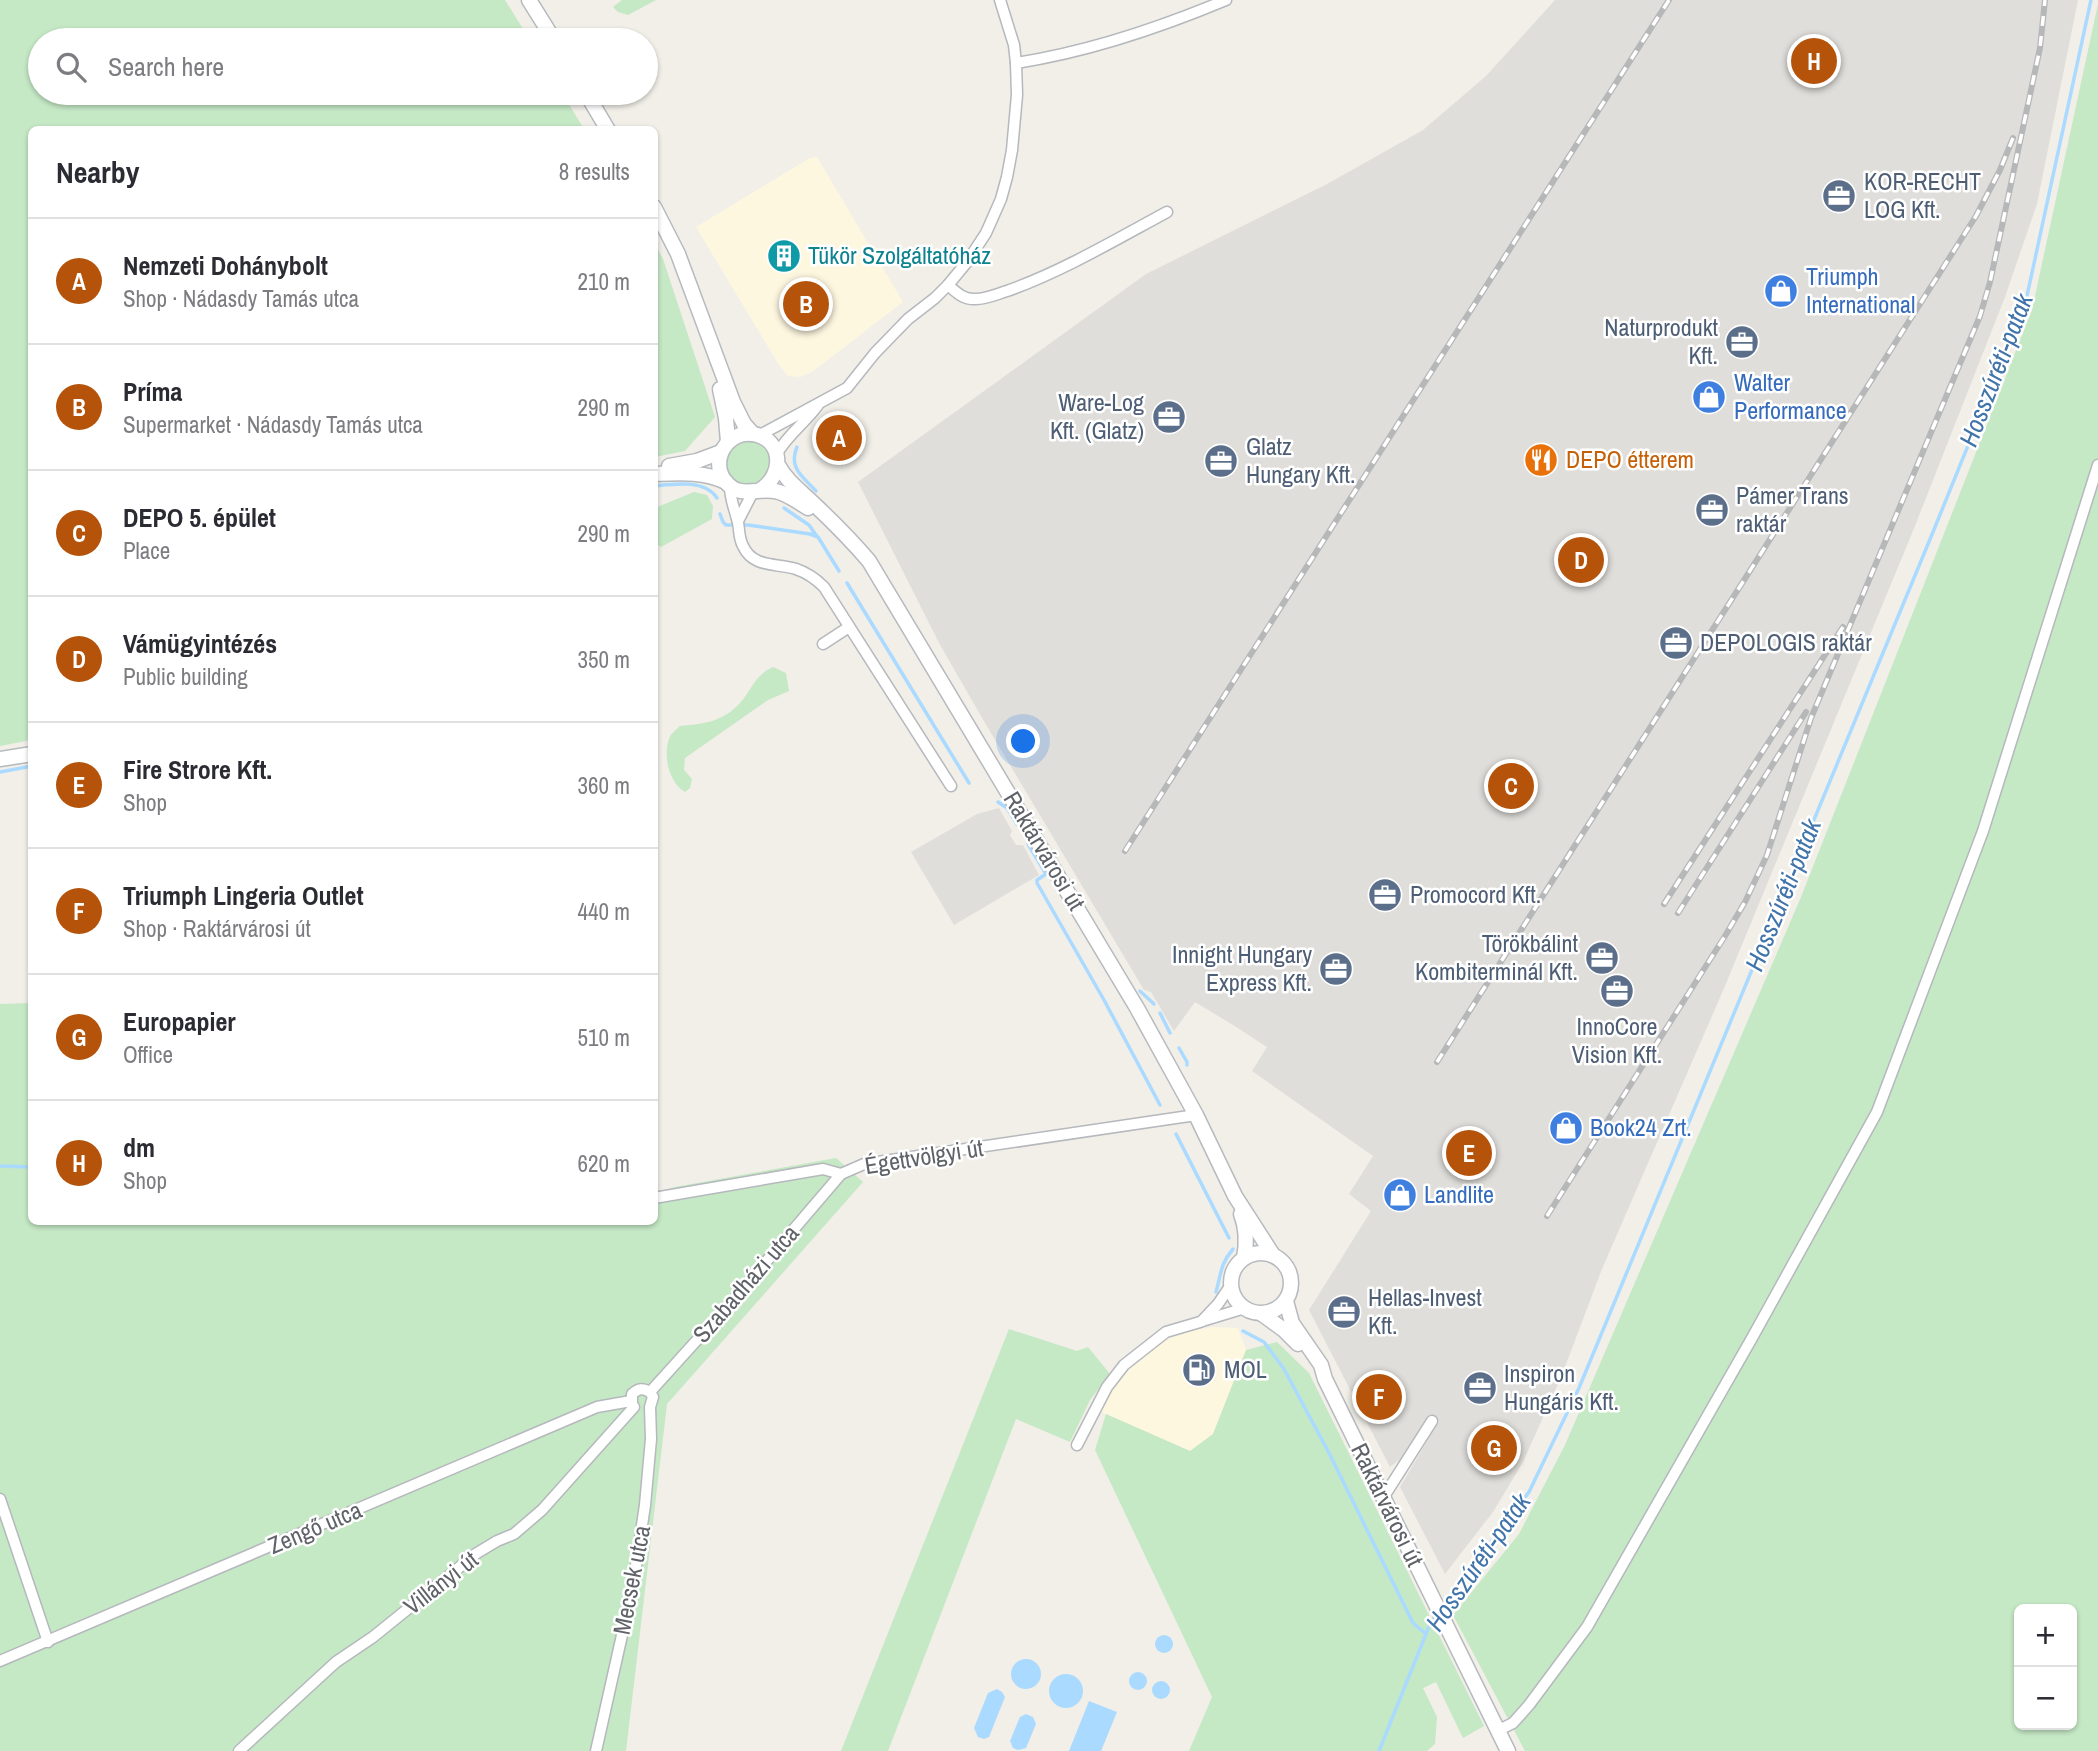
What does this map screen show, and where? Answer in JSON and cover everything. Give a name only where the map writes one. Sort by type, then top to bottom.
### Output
[{"type":"street","points":[[529,0],[546,28]]},
{"type":"street","points":[[658,471],[697,461],[724,447],[739,435],[755,435],[775,428],[847,388],[875,353],[908,319],[948,285],[980,243],[1001,199],[1012,150],[1017,95],[1016,63],[1011,34],[1000,0]]},
{"type":"street","points":[[1016,63],[1109,42],[1178,20],[1226,0]]},
{"type":"street","points":[[593,105],[606,126]]},
{"type":"street","points":[[948,285],[967,299],[979,300],[1024,285],[1111,243],[1167,212]]},
{"type":"street","points":[[658,215],[678,254],[702,323],[724,407],[724,447],[719,468],[728,484],[738,521],[738,534],[749,556],[764,564],[809,574],[824,587],[951,786]]},
{"type":"street","name":"Raktárvárosi út","points":[[702,323],[737,411],[755,435],[769,443],[783,474],[849,537],[869,561],[1090,927],[1196,1115],[1235,1196],[1272,1255],[1282,1261],[1291,1277],[1291,1288],[1286,1301],[1292,1322],[1321,1365],[1325,1379],[1383,1499],[1508,1751]]},
{"type":"street","points":[[738,521],[757,491],[774,478],[777,460],[788,436],[818,405]]},
{"type":"street","points":[[1497,1731],[1513,1723],[1529,1706],[1587,1627],[1877,1112],[1983,831],[2098,466]]},
{"type":"street","name":"Raktárvárosi út","points":[[658,472],[712,476],[741,492],[784,494],[830,520]]},
{"type":"street","points":[[823,644],[849,627]]},
{"type":"street","points":[[0,759],[28,755]]},
{"type":"street","name":"Égettvölgyi út","points":[[658,1197],[823,1169],[841,1174],[864,1164],[1196,1115]]},
{"type":"street","name":"Szabadházi utca","points":[[650,1392],[841,1174]]},
{"type":"street","name":"Raktárvárosi út","points":[[1231,1285],[1236,1267],[1244,1258],[1246,1230],[1235,1196]]},
{"type":"street","points":[[1244,1258],[1261,1253],[1272,1255]]},
{"type":"street","points":[[1231,1285],[1234,1296],[1245,1308],[1202,1321],[1231,1285]]},
{"type":"street","points":[[1262,1314],[1273,1311],[1286,1301]]},
{"type":"street","name":"Raktárvárosi út","points":[[1245,1308],[1262,1314],[1284,1330],[1325,1379]]},
{"type":"street","points":[[1077,1445],[1107,1387],[1124,1365],[1166,1332],[1200,1322]]},
{"type":"street","points":[[638,1389],[650,1392],[653,1402],[650,1407],[639,1410],[633,1404],[632,1394],[638,1389]]},
{"type":"street","name":"Zengő utca","points":[[0,1661],[597,1407],[633,1404]]},
{"type":"street","name":"Villányi út","points":[[239,1751],[336,1662],[373,1637],[477,1553],[514,1534],[528,1523],[633,1404]]},
{"type":"street","name":"Mecsek utca","points":[[596,1751],[633,1586],[645,1504],[651,1439],[650,1407]]},
{"type":"street","points":[[1383,1499],[1432,1421]]},
{"type":"street","points":[[0,1499],[48,1642]]},
{"type":"shaded area","points":[[1555,0],[2078,0],[2037,204],[2005,297],[1915,526],[1725,986],[1602,1269],[1562,1375],[1523,1462],[1493,1512],[1445,1574],[1400,1487],[1439,1421],[1429,1415],[1402,1458],[1390,1467],[1309,1310],[1371,1211],[1349,1194],[1373,1156],[1252,1071],[1267,1047],[1233,1025],[1195,1002],[1174,1031],[1151,992],[1144,990],[985,723],[939,643],[858,482],[1146,274],[1327,184],[1423,130],[1486,76]]},
{"type":"shaded area","points":[[817,157],[903,302],[812,372],[800,377],[788,376],[696,227],[810,158]]},
{"type":"shaded area","points":[[999,808],[1012,831],[1010,835],[1016,845],[1023,845],[1039,875],[954,925],[911,852],[977,814]]},
{"type":"shaded area","points":[[1212,1327],[1238,1328],[1246,1350],[1213,1434],[1190,1451],[1099,1411],[1107,1395],[1134,1364],[1156,1346],[1175,1334]]},
{"type":"green space","points":[[0,0],[505,0],[522,28],[28,28],[28,105],[569,105],[582,126],[28,126],[28,741],[0,746]]},
{"type":"green space","points":[[622,0],[656,0],[628,15],[613,7]]},
{"type":"green space","points":[[2098,4],[2098,1751],[1525,1751],[1453,1615],[1519,1534],[1565,1445],[1801,897],[2032,310]]},
{"type":"green space","points":[[658,250],[715,417],[685,451],[658,456]]},
{"type":"green space","points":[[748,441],[763,448],[770,463],[763,478],[748,485],[733,478],[726,463],[733,448]]},
{"type":"green space","points":[[694,492],[707,495],[713,506],[712,519],[661,547],[658,545],[658,507]]},
{"type":"green space","points":[[773,667],[786,673],[789,691],[768,700],[685,758],[684,770],[692,779],[690,788],[685,792],[679,788],[671,776],[667,761],[667,746],[671,735],[680,726],[705,723],[727,714],[740,703],[758,678]]},
{"type":"green space","points":[[28,1003],[28,1225],[658,1225],[658,1193],[675,1187],[836,1158],[863,1182],[667,1404],[626,1751],[0,1751],[0,1004]]},
{"type":"green space","points":[[1009,1329],[1077,1351],[1088,1347],[1110,1374],[1090,1400],[1070,1442],[1016,1419],[888,1751],[841,1751]]},
{"type":"green space","points":[[1277,1342],[1309,1373],[1484,1726],[1463,1738],[1436,1682],[1423,1688],[1437,1717],[1435,1744],[1427,1751],[1189,1751],[1212,1697],[1095,1450],[1106,1414],[1190,1451],[1213,1434],[1246,1350]]},
{"type":"water","points":[[1160,1635],[1168,1635],[1173,1644],[1171,1651],[1160,1653],[1155,1648],[1155,1640]]},
{"type":"water","points":[[1026,1659],[1037,1663],[1041,1674],[1037,1685],[1026,1689],[1015,1685],[1011,1674],[1015,1663]]},
{"type":"water","points":[[1134,1672],[1142,1672],[1147,1681],[1145,1688],[1134,1690],[1129,1685],[1129,1677]]},
{"type":"water","points":[[1066,1674],[1078,1679],[1083,1691],[1078,1703],[1066,1708],[1054,1703],[1049,1691],[1054,1679]]},
{"type":"water","points":[[1157,1681],[1165,1681],[1170,1690],[1168,1697],[1157,1699],[1152,1694],[1152,1686]]},
{"type":"water","points":[[997,1689],[1005,1697],[989,1737],[984,1739],[978,1737],[974,1728],[988,1693]]},
{"type":"water","points":[[1089,1701],[1117,1712],[1101,1751],[1069,1751]]},
{"type":"water","points":[[1026,1714],[1033,1717],[1036,1724],[1026,1748],[1018,1750],[1013,1748],[1010,1741],[1020,1717]]},
{"type":"waterway","name":"Hosszúréti-patak","points":[[1441,1608],[1529,1492],[1579,1388],[2025,305],[2091,0]]},
{"type":"waterway","points":[[797,447],[794,461],[796,466],[816,491]]},
{"type":"waterway","points":[[658,486],[697,485],[712,492],[717,498]]},
{"type":"waterway","points":[[784,508],[809,525],[816,535]]},
{"type":"waterway","points":[[720,514],[726,525],[748,525],[818,537],[839,571]]},
{"type":"waterway","points":[[847,583],[969,783]]},
{"type":"waterway","points":[[0,772],[28,767]]},
{"type":"waterway","points":[[998,802],[1007,808],[1017,824]]},
{"type":"waterway","points":[[1028,844],[1046,874],[1037,880],[1037,883],[1160,1105]]},
{"type":"waterway","points":[[1140,991],[1154,1004]]},
{"type":"waterway","points":[[1160,1013],[1170,1033]]},
{"type":"waterway","points":[[1179,1048],[1187,1065]]},
{"type":"waterway","points":[[1176,1134],[1229,1238]]},
{"type":"waterway","points":[[0,1166],[28,1167]]},
{"type":"waterway","points":[[1216,1292],[1223,1265],[1233,1249]]},
{"type":"waterway","points":[[1243,1331],[1264,1342],[1284,1369],[1413,1623],[1426,1634]]},
{"type":"waterway","name":"Hosszúréti-patak","points":[[1379,1751],[1430,1624],[1437,1614]]},
{"type":"railway","points":[[1125,851],[1669,0]]},
{"type":"railway","points":[[1547,1216],[1725,936],[1745,902],[1767,855],[1811,718],[1980,316],[1990,282],[2040,48],[2045,0]]},
{"type":"railway","points":[[1437,1062],[1976,216],[2013,138]]},
{"type":"railway","points":[[1664,904],[1843,627]]},
{"type":"railway","points":[[1678,913],[1806,712]]},
{"type":"place","name":"dm","points":[[1814,61]]},
{"type":"place","name":"KOR-RECHT LOG Kft.","points":[[1839,196]]},
{"type":"place","name":"Tükör Szolgáltatóház","points":[[784,256]]},
{"type":"place","name":"Triumph International","points":[[1781,291]]},
{"type":"place","name":"Príma","points":[[806,304]]},
{"type":"place","name":"Naturprodukt Kft.","points":[[1742,342]]},
{"type":"place","name":"Walter Performance","points":[[1709,397]]},
{"type":"place","name":"Ware-Log Kft. (Glatz)","points":[[1169,417]]},
{"type":"place","name":"Nemzeti Dohánybolt","points":[[839,438]]},
{"type":"place","name":"DEPO étterem","points":[[1541,460]]},
{"type":"place","name":"Glatz Hungary Kft.","points":[[1221,461]]},
{"type":"place","name":"Pámer Trans raktár","points":[[1712,510]]},
{"type":"place","name":"Vámügyintézés","points":[[1581,560]]},
{"type":"place","name":"DEPOLOGIS raktár","points":[[1676,643]]},
{"type":"place","name":"DEPO 5. épület","points":[[1511,786]]},
{"type":"place","name":"Promocord Kft.","points":[[1385,895]]},
{"type":"place","name":"Törökbálint Kombiterminál Kft.","points":[[1602,958]]},
{"type":"place","name":"Innight Hungary Express Kft.","points":[[1336,969]]},
{"type":"place","name":"InnoCore Vision Kft.","points":[[1617,991]]},
{"type":"place","name":"Book24 Zrt.","points":[[1566,1128]]},
{"type":"place","name":"Fire Strore Kft.","points":[[1469,1153]]},
{"type":"place","name":"Landlite","points":[[1400,1195]]},
{"type":"place","name":"Hellas-Invest Kft.","points":[[1344,1312]]},
{"type":"place","name":"MOL","points":[[1199,1370]]},
{"type":"place","name":"Inspiron Hungáris Kft.","points":[[1480,1388]]},
{"type":"place","name":"Triumph Lingeria Outlet","points":[[1379,1397]]},
{"type":"place","name":"Europapier","points":[[1494,1448]]}]
